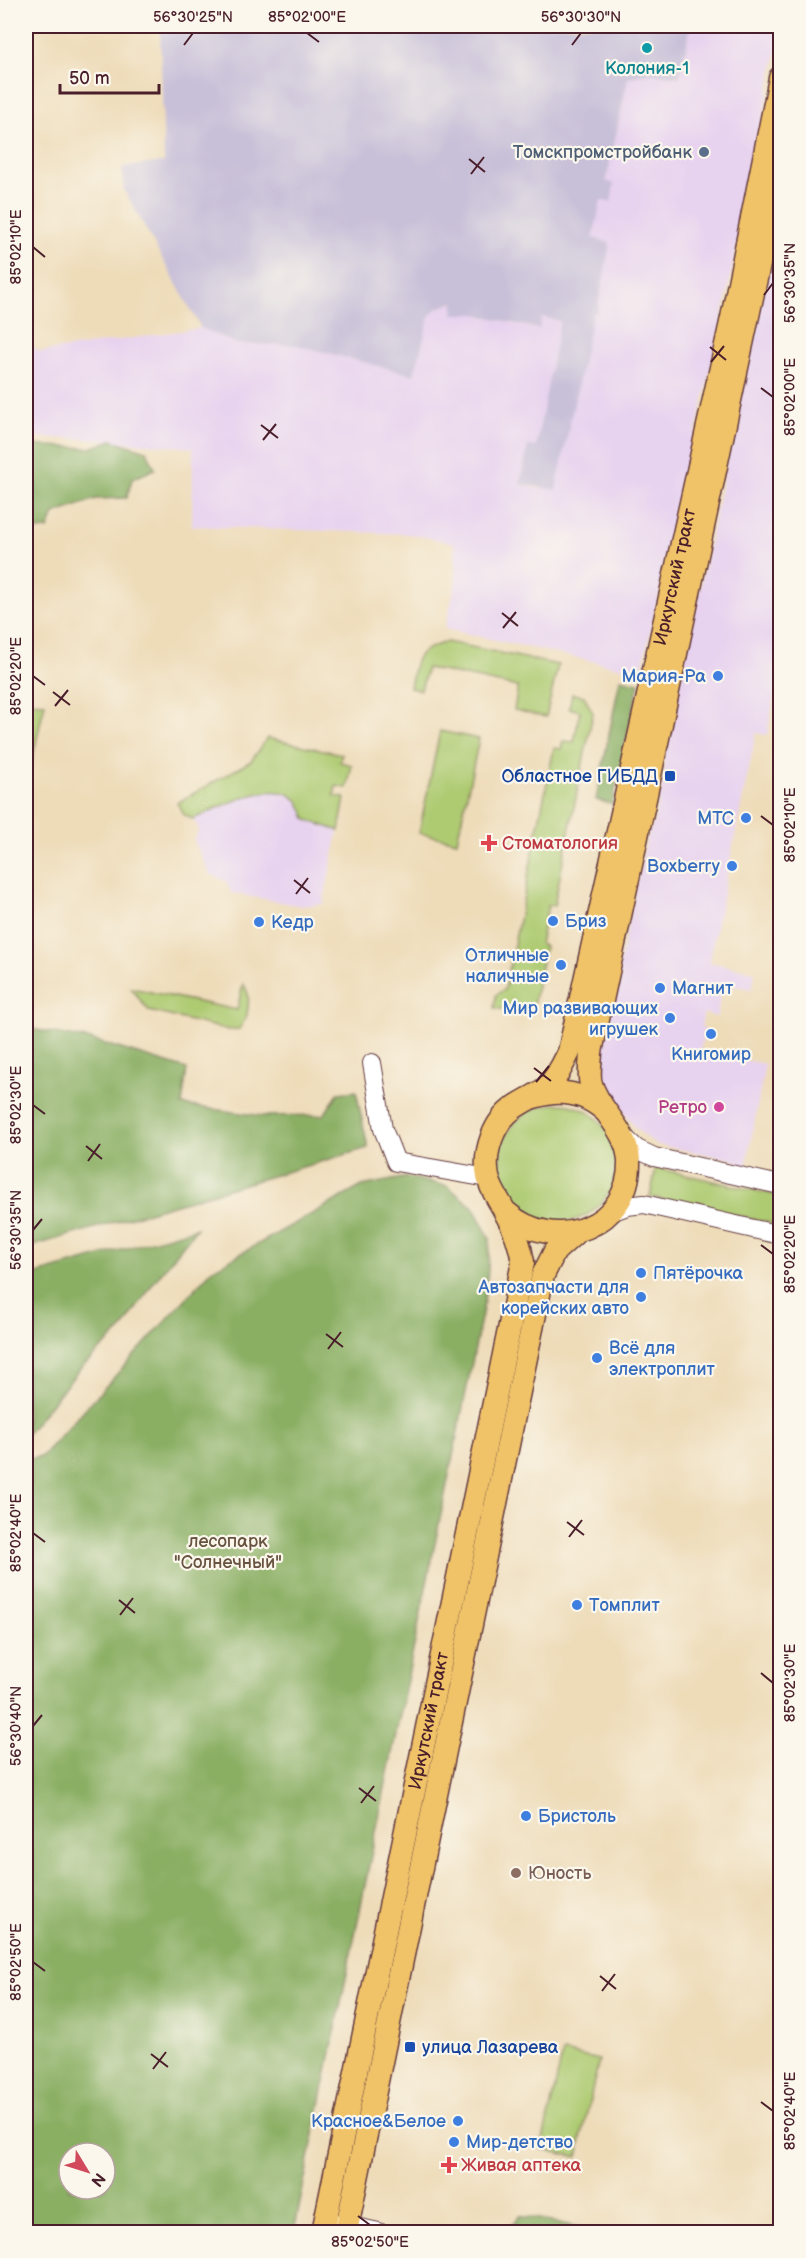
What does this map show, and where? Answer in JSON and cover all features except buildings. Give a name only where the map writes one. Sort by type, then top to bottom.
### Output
[{"type":"main road","name":"Иркутский тракт","points":[[335,2228],[522,1270],[520,1244],[506,1212],[495,1197],[488,1178],[487,1160],[490,1140],[500,1123],[513,1108],[547,1088],[569,1052],[732,318],[780,78]]},
{"type":"main road","name":"Иркутский тракт","points":[[506,1212],[529,1228],[543,1233],[575,1233],[590,1227],[608,1213],[619,1199],[628,1174],[628,1155],[623,1136],[590,1082],[591,1052],[780,166]]},
{"type":"main road","name":"Иркутский тракт","points":[[531,1098],[559,1092],[573,1094],[599,1106],[610,1115]]},
{"type":"main road","name":"Иркутский тракт","points":[[335,2228],[543,1275],[555,1251],[575,1233]]},
{"type":"street","points":[[372,1063],[383,1129],[396,1162],[488,1178]]},
{"type":"street","points":[[623,1136],[637,1149],[654,1157],[780,1185]]},
{"type":"street","points":[[608,1213],[627,1206],[644,1204],[780,1235]]},
{"type":"street","points":[[335,2228],[379,2232]]},
{"type":"shaded area","points":[[160,26],[691,26],[679,77],[649,73],[628,78],[606,181],[614,184],[611,202],[601,200],[593,238],[610,243],[597,313],[593,312],[556,490],[520,484],[528,446],[536,447],[560,321],[542,317],[539,329],[476,314],[453,314],[454,302],[438,308],[430,315],[414,375],[297,345],[238,344],[201,328],[124,190],[122,167],[164,162]]},
{"type":"shaded area","points":[[691,26],[780,26],[780,35],[721,324],[641,672],[445,629],[456,581],[454,543],[409,534],[192,526],[193,448],[88,439],[26,437],[26,343],[41,352],[201,328],[238,344],[297,345],[414,375],[430,314],[438,308],[455,302],[453,314],[476,314],[538,329],[542,317],[560,321],[536,448],[528,446],[520,484],[542,489],[593,312],[597,312],[610,243],[592,238],[601,199],[611,201],[606,182],[628,78],[649,73],[679,77]]},
{"type":"shaded area","points":[[780,207],[780,655],[777,654],[774,670],[779,672],[767,735],[756,733],[709,962],[755,972],[752,989],[722,983],[717,1017],[704,1013],[701,1027],[705,1028],[700,1051],[765,1064],[746,1167],[731,1159],[658,1145],[647,1138],[634,1126],[609,1091],[603,1078],[600,1054],[647,837],[654,822],[665,772],[664,759]]},
{"type":"shaded area","points":[[267,738],[342,754],[340,762],[352,765],[347,788],[336,786],[334,796],[345,798],[323,904],[301,906],[231,893],[226,881],[210,874],[194,841],[199,829],[193,819],[184,815],[177,803],[251,761]]},
{"type":"green space","points":[[112,440],[147,451],[155,469],[132,479],[127,498],[96,499],[54,514],[48,529],[26,531],[26,445],[90,448]]},
{"type":"green space","points":[[447,642],[558,665],[546,717],[514,710],[518,687],[427,668],[421,690],[410,688],[416,662],[422,652]]},
{"type":"green space","points":[[620,679],[639,683],[612,804],[596,800]]},
{"type":"green space","points":[[572,694],[584,696],[593,713],[554,906],[548,905],[540,944],[545,946],[533,1006],[517,1012],[494,1008],[496,995],[505,989],[554,748],[561,749],[563,741],[574,742],[580,711],[569,708]]},
{"type":"green space","points":[[26,702],[45,703],[27,782],[26,781]]},
{"type":"green space","points":[[440,731],[479,739],[457,841],[419,833]]},
{"type":"green space","points":[[267,738],[342,754],[340,762],[352,765],[347,788],[336,786],[334,796],[345,798],[339,831],[307,820],[296,799],[286,793],[273,791],[230,802],[193,819],[184,815],[177,803],[251,761]]},
{"type":"green space","points":[[243,984],[249,1001],[247,1013],[239,1029],[229,1030],[149,1011],[131,988],[237,1010]]},
{"type":"green space","points":[[26,1028],[92,1040],[187,1069],[182,1105],[263,1116],[324,1115],[338,1093],[356,1091],[368,1148],[26,1248]]},
{"type":"green space","points":[[558,1104],[581,1109],[600,1121],[612,1140],[617,1163],[612,1186],[600,1205],[581,1217],[558,1222],[535,1217],[516,1205],[504,1186],[499,1163],[504,1140],[516,1121],[535,1109]]},
{"type":"green space","points":[[656,1168],[780,1196],[780,1225],[650,1197]]},
{"type":"green space","name":"лесопарк \"Солнечный\"","points":[[407,1177],[447,1186],[474,1208],[490,1239],[483,1309],[294,2232],[26,2232],[26,1459],[41,1457],[213,1269],[362,1186]]},
{"type":"green space","points":[[197,1228],[154,1282],[123,1328],[78,1371],[26,1435],[26,1277]]},
{"type":"green space","points":[[563,2052],[599,2060],[577,2157],[541,2149]]},
{"type":"green space","points":[[520,2215],[602,2232],[511,2232],[510,2228]]},
{"type":"place","name":"Колония-1","points":[[647,48]]},
{"type":"place","name":"Томскпромстройбанк","points":[[704,152]]},
{"type":"place","name":"Мария-Ра","points":[[718,676]]},
{"type":"place","name":"Областное ГИБДД","points":[[670,776]]},
{"type":"place","name":"МТС","points":[[746,818]]},
{"type":"place","name":"Стоматология","points":[[489,843]]},
{"type":"place","name":"Boxberry","points":[[732,866]]},
{"type":"place","name":"Бриз","points":[[553,921]]},
{"type":"place","name":"Кедр","points":[[259,922]]},
{"type":"place","name":"Отличные наличные","points":[[561,965]]},
{"type":"place","name":"Магнит","points":[[660,988]]},
{"type":"place","name":"Мир развивающих игрушек","points":[[670,1018]]},
{"type":"place","name":"Книгомир","points":[[711,1034]]},
{"type":"place","name":"Ретро","points":[[719,1107]]},
{"type":"place","name":"Пятёрочка","points":[[641,1273]]},
{"type":"place","name":"Автозапчасти для корейских авто","points":[[641,1297]]},
{"type":"place","name":"Всё для электроплит","points":[[597,1358]]},
{"type":"place","name":"Томплит","points":[[577,1605]]},
{"type":"place","name":"Бристоль","points":[[526,1816]]},
{"type":"place","name":"Юность","points":[[516,1873]]},
{"type":"place","name":"улица Лазарева","points":[[410,2047]]},
{"type":"place","name":"Красное&Белое","points":[[458,2121]]},
{"type":"place","name":"Мир-детство","points":[[454,2142]]},
{"type":"place","name":"Живая аптека","points":[[449,2165]]}]
